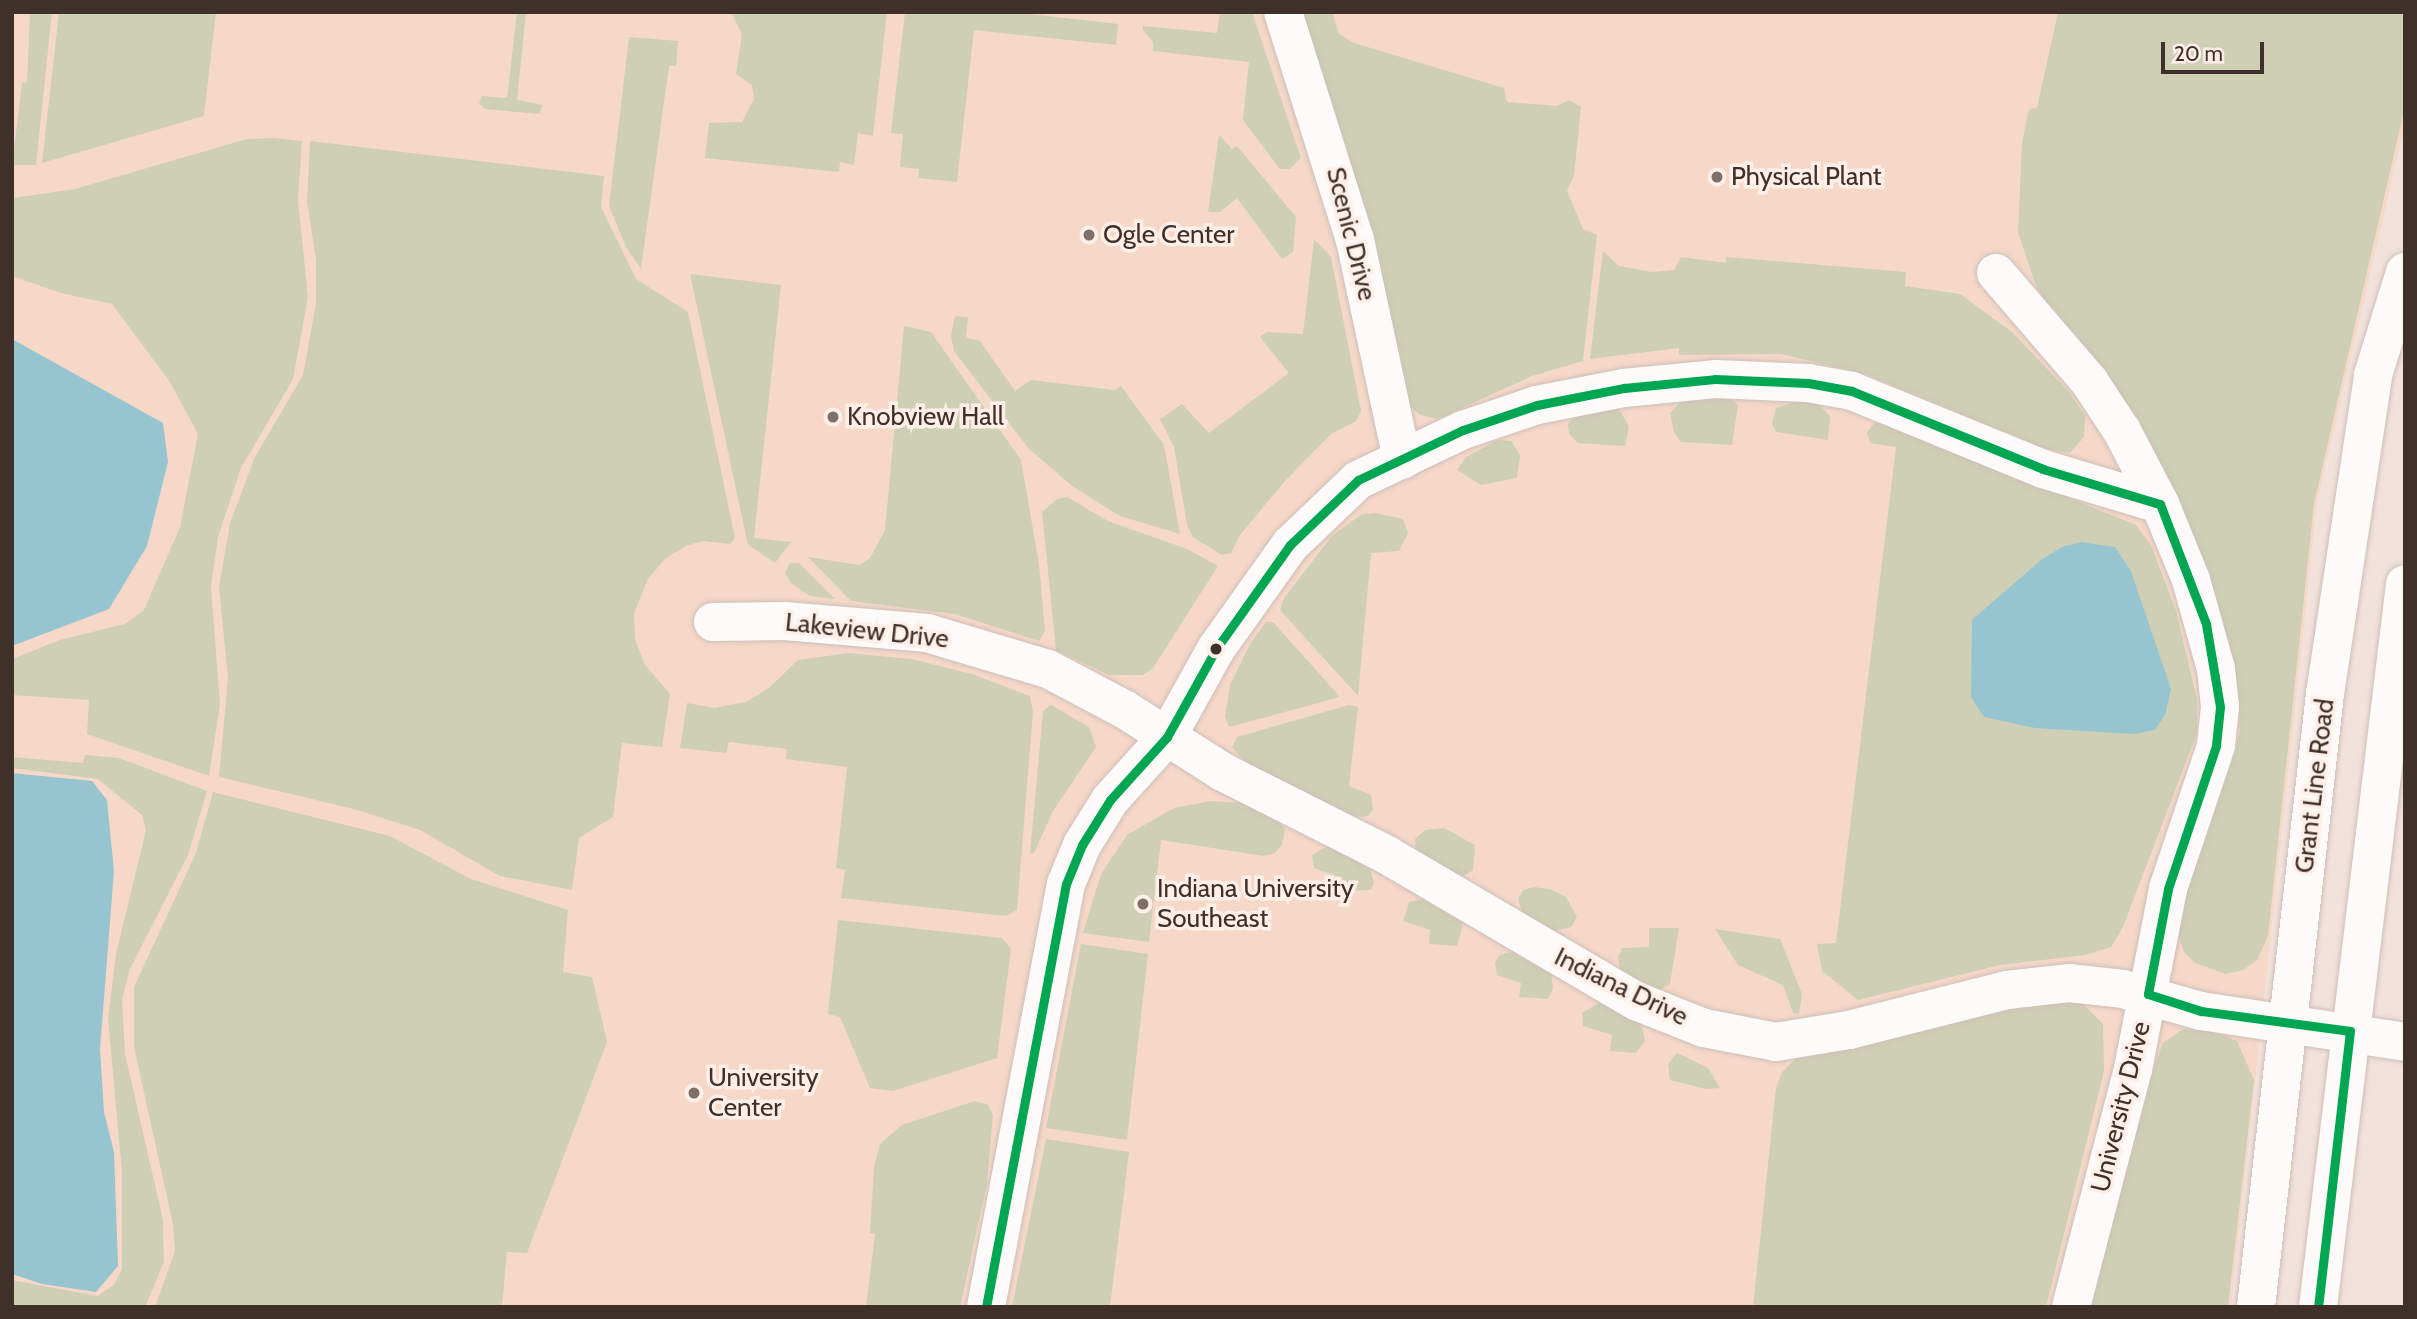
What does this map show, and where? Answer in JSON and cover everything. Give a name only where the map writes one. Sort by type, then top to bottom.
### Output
[{"type":"street","name":"Scenic Drive","points":[[1283,12],[1355,240],[1402,460]]},
{"type":"street","name":"Grant Line Road","points":[[2256,1307],[2325,694],[2373,375],[2405,272]]},
{"type":"street","name":"University Drive","points":[[1996,273],[2089,381],[2122,431],[2160,504],[2206,624],[2220,707],[2216,746],[2168,888],[2148,995],[2071,1307]]},
{"type":"street","points":[[986,1307],[1066,884],[1082,845],[1110,800],[1167,737],[1216,649],[1290,545],[1357,480],[1463,430],[1525,409],[1624,388],[1762,379],[1852,391],[2043,469],[2160,504]]},
{"type":"street","points":[[2318,1307],[2405,584]]},
{"type":"street","name":"Lakeview Drive","points":[[713,622],[785,621],[885,628],[972,643],[1048,668],[1167,737]]},
{"type":"street","name":"Indiana Drive","points":[[1167,737],[1223,772],[1387,855],[1636,1001],[1704,1028],[1776,1042],[2040,985],[2069,983],[2148,995],[2201,1011],[2350,1031],[2405,1042]]},
{"type":"shaded area","name":"Indiana University Southeast","points":[[12,12],[2405,12],[2405,124],[2317,502],[2231,1307],[12,1307]]},
{"type":"green space","points":[[30,12],[52,12],[36,165],[12,165],[22,83],[27,82]]},
{"type":"green space","points":[[59,12],[216,12],[204,116],[42,163]]},
{"type":"green space","points":[[517,12],[526,12],[517,100],[543,105],[539,114],[485,109],[479,104],[482,96],[507,98]]},
{"type":"green space","points":[[731,12],[887,12],[873,136],[858,133],[854,165],[840,162],[839,172],[705,158],[709,123],[742,122],[754,99],[752,85],[736,74],[742,34]]},
{"type":"green space","points":[[905,12],[1011,12],[1118,24],[1116,45],[974,30],[957,182],[918,178],[919,169],[900,167],[903,134],[891,133]]},
{"type":"green space","points":[[1220,12],[1252,12],[1301,158],[1290,169],[1280,169],[1243,120],[1249,62],[1153,51],[1153,42],[1143,30],[1143,26],[1217,33]]},
{"type":"green space","points":[[1298,12],[1332,12],[1339,34],[1354,43],[1504,88],[1507,102],[1557,106],[1569,100],[1581,107],[1574,176],[1567,191],[1583,229],[1597,235],[1583,361],[1532,376],[1438,419],[1420,415],[1408,405]]},
{"type":"green space","points":[[2058,12],[2405,12],[2405,106],[2314,504],[2268,936],[2257,960],[2243,970],[2226,974],[2195,963],[2184,952],[2178,934],[2182,906],[2240,733],[2237,691],[2217,600],[2197,549],[2036,286],[2018,232],[2022,143],[2029,109],[2037,108]]},
{"type":"green space","points":[[629,37],[678,41],[676,66],[669,66],[641,269],[626,247],[609,206]]},
{"type":"green space","points":[[1219,135],[1232,149],[1237,146],[1296,217],[1293,252],[1282,259],[1237,198],[1220,212],[1208,212]]},
{"type":"green space","points":[[247,139],[302,141],[298,200],[308,297],[293,379],[241,468],[218,537],[211,586],[220,705],[209,776],[87,734],[89,700],[12,695],[12,659],[60,640],[125,624],[144,610],[180,527],[198,434],[170,382],[112,304],[61,293],[12,276],[12,198],[75,189]]},
{"type":"green space","points":[[310,141],[604,176],[601,207],[636,279],[688,312],[735,538],[730,544],[702,541],[686,546],[665,559],[648,579],[634,613],[635,640],[645,665],[670,694],[662,747],[622,743],[613,817],[579,838],[572,890],[500,876],[420,830],[354,809],[219,777],[228,678],[219,587],[230,523],[254,459],[303,375],[316,303],[316,259],[307,202]]},
{"type":"green space","points":[[1314,239],[1331,257],[1361,411],[1356,421],[1331,434],[1285,481],[1240,535],[1231,553],[1222,555],[1193,537],[1187,525],[1174,447],[1160,419],[1182,404],[1209,433],[1289,373],[1260,337],[1267,332],[1303,334]]},
{"type":"green space","points":[[1603,251],[1619,266],[1652,272],[1674,270],[1681,257],[1726,263],[1726,257],[1906,272],[1905,286],[1960,294],[2012,332],[2070,393],[2085,416],[2084,437],[2070,453],[2046,449],[1865,374],[1781,354],[1679,355],[1679,348],[1590,359]]},
{"type":"green space","points":[[690,274],[781,285],[754,538],[791,542],[775,563],[748,545]]},
{"type":"green space","points":[[955,316],[968,317],[966,338],[980,341],[1015,391],[1031,380],[1114,390],[1121,386],[1164,445],[1180,534],[1120,516],[1072,486],[1029,449],[954,351],[951,336]]},
{"type":"green space","points":[[904,326],[931,332],[1021,460],[1039,564],[1045,631],[1039,641],[955,614],[851,601],[808,557],[860,565],[870,558],[885,530]]},
{"type":"green space","points":[[1727,397],[1738,405],[1732,445],[1681,442],[1674,432],[1670,413],[1682,400]]},
{"type":"green space","points":[[1800,400],[1818,404],[1830,416],[1828,440],[1776,432],[1772,424],[1776,408]]},
{"type":"green space","points":[[1618,408],[1629,426],[1625,446],[1578,443],[1569,434],[1568,424],[1577,416]]},
{"type":"green space","points":[[1875,423],[1885,423],[2136,525],[2151,545],[2176,611],[2197,700],[2197,733],[2123,927],[2111,947],[2086,955],[2000,965],[1858,1000],[1822,971],[1817,944],[1836,943],[1896,447],[1870,443],[1867,432]]},
{"type":"green space","points":[[1498,440],[1511,441],[1520,455],[1517,478],[1481,485],[1457,470],[1466,457]]},
{"type":"green space","points":[[1067,497],[1108,521],[1187,549],[1218,566],[1153,668],[1143,675],[1109,675],[1056,650],[1042,512],[1057,499]]},
{"type":"green space","points":[[1376,513],[1403,519],[1408,533],[1399,551],[1371,553],[1358,696],[1280,610],[1284,598],[1332,536],[1362,514]]},
{"type":"green space","points":[[790,563],[799,563],[835,599],[810,596],[791,583],[785,573]]},
{"type":"green space","points":[[1266,622],[1273,622],[1340,697],[1229,727],[1225,717],[1230,685],[1250,644]]},
{"type":"green space","points":[[849,653],[911,659],[972,674],[1030,696],[1033,712],[1017,910],[1006,916],[841,898],[845,870],[836,868],[847,767],[786,759],[787,749],[729,742],[726,753],[680,748],[687,703],[715,708],[746,702],[769,688],[798,660]]},
{"type":"green space","points":[[1051,705],[1089,727],[1096,747],[1053,811],[1034,853],[1030,853],[1043,711]]},
{"type":"green space","points":[[1349,705],[1358,707],[1349,786],[1371,795],[1373,810],[1368,816],[1353,817],[1249,766],[1232,747],[1237,737]]},
{"type":"green space","points":[[85,755],[119,758],[207,791],[188,855],[130,969],[122,999],[125,1054],[163,1220],[164,1262],[145,1307],[12,1307],[12,1280],[97,1296],[114,1285],[122,1269],[122,1173],[108,1018],[116,954],[146,830],[142,815],[98,779],[12,768],[12,757],[83,763]]},
{"type":"green space","points":[[213,792],[390,836],[471,879],[568,910],[563,972],[592,977],[607,1042],[527,1253],[507,1252],[502,1307],[155,1307],[175,1251],[173,1224],[134,1047],[134,987],[196,853]]},
{"type":"green space","points":[[1211,801],[1242,803],[1277,819],[1285,830],[1282,845],[1275,853],[1264,856],[1161,840],[1149,942],[1083,933],[1101,874],[1127,835],[1174,808]]},
{"type":"green space","points":[[1444,828],[1475,845],[1473,870],[1461,878],[1416,851],[1415,839],[1425,830]]},
{"type":"green space","points":[[1330,845],[1370,869],[1374,883],[1371,890],[1340,891],[1343,878],[1314,868],[1312,855]]},
{"type":"green space","points":[[1533,887],[1550,889],[1566,897],[1577,917],[1571,927],[1554,931],[1523,915],[1518,899],[1523,890]]},
{"type":"green space","points":[[1422,899],[1463,923],[1457,946],[1429,944],[1430,930],[1403,921],[1409,902]]},
{"type":"green space","points":[[838,920],[1002,938],[1011,949],[997,1058],[893,1091],[870,1088],[840,1017],[828,1014]]},
{"type":"green space","points":[[1649,928],[1679,928],[1670,984],[1661,989],[1643,986],[1621,973],[1618,957],[1622,948],[1649,947]]},
{"type":"green space","points":[[1715,929],[1780,939],[1802,994],[1799,1014],[1793,1013],[1783,985],[1738,965]]},
{"type":"green space","points":[[1081,944],[1148,954],[1127,1140],[1046,1128]]},
{"type":"green space","points":[[1512,952],[1551,974],[1553,988],[1548,999],[1519,997],[1521,983],[1497,975],[1495,962],[1500,955]]},
{"type":"green space","points":[[2079,1000],[2103,1024],[2104,1071],[2046,1307],[1753,1307],[1776,1088],[1782,1072],[1796,1058],[1975,1011]]},
{"type":"green space","points":[[1599,1003],[1641,1023],[1645,1041],[1636,1053],[1610,1051],[1612,1035],[1583,1026],[1582,1013]]},
{"type":"green space","points":[[2183,1029],[2213,1031],[2237,1041],[2254,1080],[2228,1307],[2089,1307],[2144,1095],[2163,1043]]},
{"type":"green space","points":[[1677,1053],[1708,1068],[1720,1088],[1706,1089],[1670,1080],[1668,1064]]},
{"type":"green space","points":[[975,1101],[988,1105],[993,1115],[987,1183],[960,1307],[866,1307],[875,1234],[870,1233],[874,1167],[880,1144],[902,1125]]},
{"type":"green space","points":[[1046,1139],[1129,1152],[1110,1307],[1012,1307]]},
{"type":"water","points":[[12,339],[163,423],[168,462],[147,546],[109,609],[12,646]]},
{"type":"water","points":[[2081,542],[2115,547],[2131,571],[2171,689],[2165,715],[2155,730],[2134,734],[2035,728],[1984,717],[1971,697],[1972,620],[2041,560],[2062,547]]},
{"type":"water","points":[[12,773],[92,781],[107,800],[114,871],[100,1049],[104,1112],[114,1152],[118,1266],[96,1292],[42,1284],[12,1274]]},
{"type":"transit line","points":[[986,1307],[1066,884],[1082,845],[1110,800],[1167,737],[1216,649],[1290,545],[1358,480],[1463,430],[1537,405],[1624,388],[1715,379],[1808,383],[1852,391],[2043,469],[2160,504],[2206,624],[2220,707],[2216,746],[2168,889],[2148,994],[2201,1011],[2350,1031],[2318,1307]]},
{"type":"place","name":"Physical Plant","points":[[1717,177]]},
{"type":"place","name":"Ogle Center","points":[[1089,235]]},
{"type":"place","name":"Knobview Hall","points":[[833,417]]},
{"type":"place","name":"Indiana University Southeast","points":[[1143,904]]},
{"type":"place","name":"University Center","points":[[694,1093]]}]
